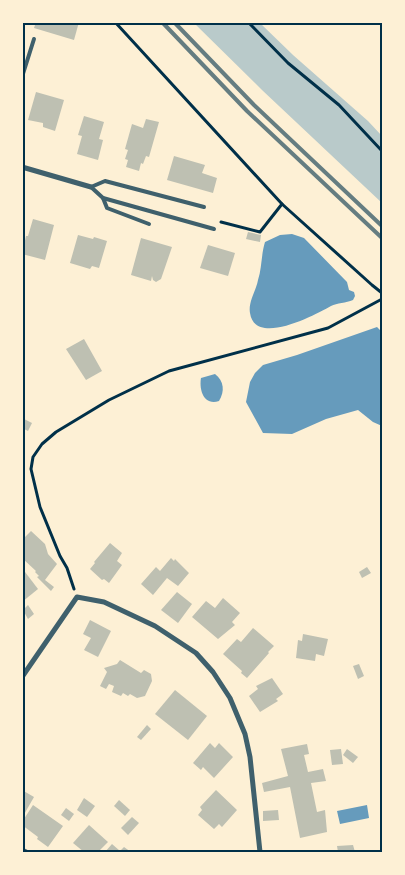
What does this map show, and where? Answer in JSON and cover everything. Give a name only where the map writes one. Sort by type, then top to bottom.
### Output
[{"type":"street","points":[[22,167],[91,187]]},
{"type":"street","points":[[22,677],[77,597],[104,602],[154,626],[196,654],[213,672],[230,698],[245,734],[250,757],[260,852]]},
{"type":"street","points":[[22,850],[26,852]]},
{"type":"lane","points":[[22,77],[34,39]]},
{"type":"lane","points":[[148,224],[107,208],[103,198],[91,187],[105,180],[204,207]]},
{"type":"lane","points":[[103,198],[214,229]]},
{"type":"path","points":[[115,22],[282,204],[382,293]]},
{"type":"path","points":[[248,22],[288,63],[339,104],[382,151]]},
{"type":"path","points":[[77,597],[67,568],[60,556],[40,507],[31,470],[33,457],[42,444],[56,432],[109,400],[169,371],[328,328],[382,299]]},
{"type":"shaded area","points":[[194,23],[260,23],[293,55],[368,121],[382,136],[382,203],[262,90]]},
{"type":"water","points":[[292,234],[304,238],[347,282],[349,290],[354,292],[355,296],[353,300],[333,305],[286,326],[263,328],[254,323],[250,309],[265,242],[280,235]]},
{"type":"water","points":[[377,327],[382,332],[382,426],[373,422],[358,410],[326,419],[292,434],[263,433],[246,402],[250,382],[263,365]]},
{"type":"water","points":[[215,374],[222,383],[223,390],[219,401],[214,402],[209,401],[203,396],[201,378]]},
{"type":"water","points":[[367,805],[369,818],[340,824],[337,811]]},
{"type":"building","points":[[36,22],[79,22],[74,40],[34,28]]},
{"type":"building","points":[[36,92],[64,100],[55,131],[43,127],[43,123],[28,120]]},
{"type":"building","points":[[84,116],[104,122],[99,139],[103,140],[98,160],[77,154],[82,136],[78,135]]},
{"type":"building","points":[[146,119],[159,122],[149,157],[146,156],[143,164],[141,163],[139,171],[126,167],[128,160],[125,159],[128,150],[125,149],[132,124],[143,128]]},
{"type":"building","points":[[174,156],[205,165],[202,173],[217,178],[213,193],[167,180]]},
{"type":"building","points":[[33,219],[54,225],[45,260],[22,254],[26,236],[28,236]]},
{"type":"building","points":[[248,232],[261,235],[260,242],[246,239]]},
{"type":"building","points":[[78,235],[107,241],[99,268],[92,266],[90,269],[70,263]]},
{"type":"building","points":[[141,238],[172,247],[161,279],[156,282],[152,276],[151,281],[131,275]]},
{"type":"building","points":[[208,245],[235,253],[228,276],[200,268]]},
{"type":"building","points":[[84,339],[102,371],[86,380],[66,349]]},
{"type":"building","points":[[24,419],[32,423],[28,431],[22,428]]},
{"type":"building","points":[[31,531],[45,544],[48,554],[57,564],[45,580],[54,587],[51,591],[37,577],[39,576],[36,571],[22,558],[22,540]]},
{"type":"building","points":[[110,543],[122,553],[117,561],[122,565],[109,583],[104,579],[102,580],[90,569]]},
{"type":"building","points":[[171,558],[174,561],[175,559],[189,573],[178,586],[167,578],[153,595],[141,584],[156,567],[160,571]]},
{"type":"building","points":[[367,567],[371,573],[362,578],[359,572]]},
{"type":"building","points":[[22,568],[38,589],[22,602]]},
{"type":"building","points":[[177,592],[192,604],[178,623],[161,610]]},
{"type":"building","points":[[223,598],[240,613],[232,622],[235,625],[218,639],[192,617],[206,601],[215,608]]},
{"type":"building","points":[[28,605],[34,614],[28,619],[23,610]]},
{"type":"building","points":[[90,620],[111,631],[98,657],[84,650],[91,638],[83,634]]},
{"type":"building","points":[[253,628],[274,646],[247,678],[223,654],[237,639],[241,642]]},
{"type":"building","points":[[303,634],[328,639],[324,656],[316,654],[315,661],[296,658],[298,640],[302,641]]},
{"type":"building","points":[[120,660],[141,673],[144,670],[151,674],[152,681],[145,696],[137,698],[123,693],[121,696],[112,692],[114,686],[109,684],[106,689],[100,686],[107,672],[104,668],[117,664]]},
{"type":"building","points":[[359,664],[364,676],[358,679],[353,666]]},
{"type":"building","points":[[272,678],[283,694],[276,699],[278,701],[260,712],[249,696],[258,689],[256,686]]},
{"type":"building","points":[[175,690],[207,716],[188,740],[155,714]]},
{"type":"building","points":[[147,725],[151,729],[141,740],[137,737]]},
{"type":"building","points":[[210,743],[215,748],[219,743],[233,757],[214,778],[203,767],[201,770],[193,763]]},
{"type":"building","points":[[307,744],[309,754],[304,755],[308,772],[323,769],[326,781],[311,783],[317,812],[325,810],[327,832],[300,838],[290,787],[264,792],[262,783],[288,776],[281,749]]},
{"type":"building","points":[[341,749],[343,764],[332,765],[330,750]]},
{"type":"building","points":[[347,749],[358,757],[353,763],[343,755]]},
{"type":"building","points":[[22,790],[34,797],[22,818]]},
{"type":"building","points":[[216,790],[237,810],[222,827],[219,824],[214,829],[198,815],[202,810],[200,807]]},
{"type":"building","points":[[84,798],[95,806],[87,817],[77,810]]},
{"type":"building","points":[[119,800],[130,810],[125,816],[114,806]]},
{"type":"building","points":[[33,805],[63,826],[48,847],[22,825]]},
{"type":"building","points":[[66,808],[74,814],[69,821],[61,815]]},
{"type":"building","points":[[278,810],[279,820],[263,821],[263,811]]},
{"type":"building","points":[[132,817],[139,823],[128,835],[121,828]]},
{"type":"building","points":[[89,825],[108,842],[98,852],[84,852],[73,843]]},
{"type":"building","points":[[112,844],[120,851],[124,847],[131,852],[105,852]]},
{"type":"building","points":[[353,845],[355,852],[338,852],[337,846]]},
{"type":"railway","points":[[162,22],[247,111],[382,238]]},
{"type":"railway","points":[[174,22],[254,105],[382,226]]}]
